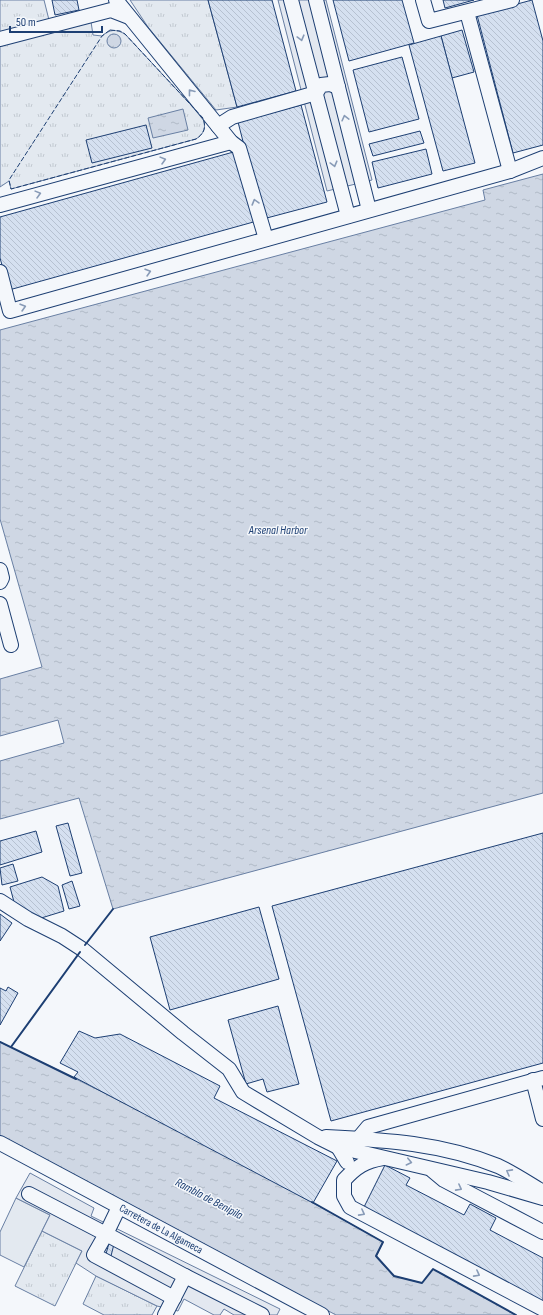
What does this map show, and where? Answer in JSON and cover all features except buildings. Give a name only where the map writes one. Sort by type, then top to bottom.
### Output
[{"type":"street","points":[[90,15],[99,0]]},
{"type":"street","points":[[116,0],[133,18],[231,142],[239,148],[266,239]]},
{"type":"street","points":[[291,0],[348,216]]},
{"type":"street","points":[[316,0],[369,210]]},
{"type":"street","points":[[423,0],[429,22],[512,0]]},
{"type":"street","points":[[0,39],[111,10],[133,18]]},
{"type":"street","points":[[467,12],[510,171]]},
{"type":"street","points":[[218,126],[232,117],[316,93],[321,85],[330,84],[338,87]]},
{"type":"street","points":[[0,205],[231,142]]},
{"type":"street","points":[[0,272],[10,311],[510,171],[543,158]]},
{"type":"street","points":[[0,604],[11,645]]},
{"type":"street","points":[[0,901],[28,919],[62,936],[82,949],[183,1034],[229,1069],[243,1092],[346,1152],[369,1160],[390,1158]]},
{"type":"street","points":[[543,1119],[538,1079],[368,1127],[346,1152],[341,1186],[350,1207],[543,1309]]},
{"type":"street","points":[[358,1139],[380,1140],[453,1150],[499,1167],[543,1192]]},
{"type":"street","points":[[363,1152],[380,1140]]},
{"type":"street","name":"Carretera de La Algameca","points":[[0,1143],[322,1315]]},
{"type":"street","points":[[346,1152],[363,1152],[427,1166],[543,1198]]},
{"type":"street","points":[[427,1166],[444,1180],[541,1229]]},
{"type":"street","points":[[29,1194],[262,1315]]},
{"type":"street","points":[[119,1207],[94,1255],[174,1298]]},
{"type":"street","points":[[165,1315],[185,1276]]},
{"type":"green space","points":[[0,0],[44,0],[49,20],[0,33]]},
{"type":"green space","points":[[130,0],[208,0],[237,107],[216,110],[148,27]]},
{"type":"green space","points":[[90,15],[93,35],[102,36],[113,30],[125,34],[203,118],[203,132],[196,139],[11,189],[9,181],[0,187],[0,39]]},
{"type":"green space","points":[[16,1198],[50,1215],[24,1267],[0,1255],[0,1232]]},
{"type":"green space","points":[[42,1231],[82,1251],[55,1306],[15,1286]]},
{"type":"green space","points":[[96,1276],[157,1306],[152,1315],[104,1315],[83,1304]]},
{"type":"shaded area","points":[[278,0],[326,0],[372,180],[327,191]]},
{"type":"shaded area","points":[[30,1173],[94,1208],[91,1216],[280,1309],[277,1315],[234,1315],[224,1309],[220,1315],[214,1315],[184,1299],[178,1311],[157,1306],[96,1276],[76,1263],[82,1251],[42,1231],[50,1215],[16,1198]]},
{"type":"water","points":[[114,34],[119,36],[121,41],[119,46],[114,48],[109,46],[107,41],[109,36]]},
{"type":"water","points":[[183,109],[188,130],[153,138],[148,118]]},
{"type":"water","name":"Arsenal Harbor","points":[[543,174],[543,793],[113,909],[79,798],[0,819],[0,761],[64,743],[58,720],[0,736],[0,679],[42,667],[0,519],[0,330],[485,200],[483,190]]},
{"type":"water","name":"Rambla de Benipila","points":[[0,1042],[97,1089],[193,1139],[383,1242],[376,1257],[394,1276],[422,1283],[433,1269],[516,1315],[336,1315],[0,1136]]},
{"type":"fence","points":[[110,30],[120,31],[125,34],[203,118],[203,132],[196,139],[11,189],[9,180],[102,36],[110,30]]},
{"type":"wall","points":[[85,945],[113,909]]},
{"type":"wall","points":[[11,1047],[80,952]]},
{"type":"wall","points":[[0,1042],[76,1079]]},
{"type":"wall","points":[[312,1202],[383,1242],[376,1256],[394,1276],[422,1283],[433,1269],[516,1315]]}]
